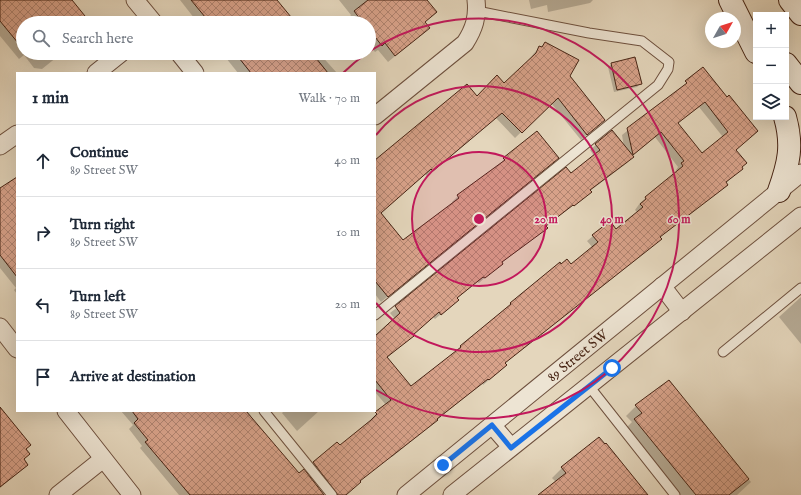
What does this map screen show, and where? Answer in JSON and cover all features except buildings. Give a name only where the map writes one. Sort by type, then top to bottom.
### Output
[{"type":"main road","points":[[730,0],[754,48]]},
{"type":"main road","points":[[735,0],[753,23]]},
{"type":"main road","points":[[790,0],[801,14]]},
{"type":"main road","points":[[789,68],[801,83]]},
{"type":"main road","points":[[780,191],[787,168],[790,147],[785,120]]},
{"type":"street","points":[[135,0],[148,16]]},
{"type":"street","points":[[376,115],[465,43],[472,32],[476,5]]},
{"type":"street","points":[[97,72],[112,60]]},
{"type":"street","points":[[185,60],[194,72]]},
{"type":"street","points":[[0,146],[16,135]]},
{"type":"street","name":"89 Street SW","points":[[406,495],[801,173]]},
{"type":"street","points":[[452,495],[801,216]]},
{"type":"street","points":[[662,286],[682,312]]},
{"type":"street","points":[[0,327],[16,347]]},
{"type":"street","points":[[67,412],[132,495]]},
{"type":"street","points":[[492,425],[511,448]]},
{"type":"street","points":[[58,495],[103,459]]},
{"type":"lane","points":[[376,314],[658,85],[668,69],[669,62],[642,41],[589,33],[476,5]]},
{"type":"lane","points":[[723,352],[801,288]]},
{"type":"lane","points":[[589,386],[675,495]]},
{"type":"lane","points":[[265,412],[332,495]]},
{"type":"route","points":[[443,465],[492,425],[511,448],[612,368]]}]
